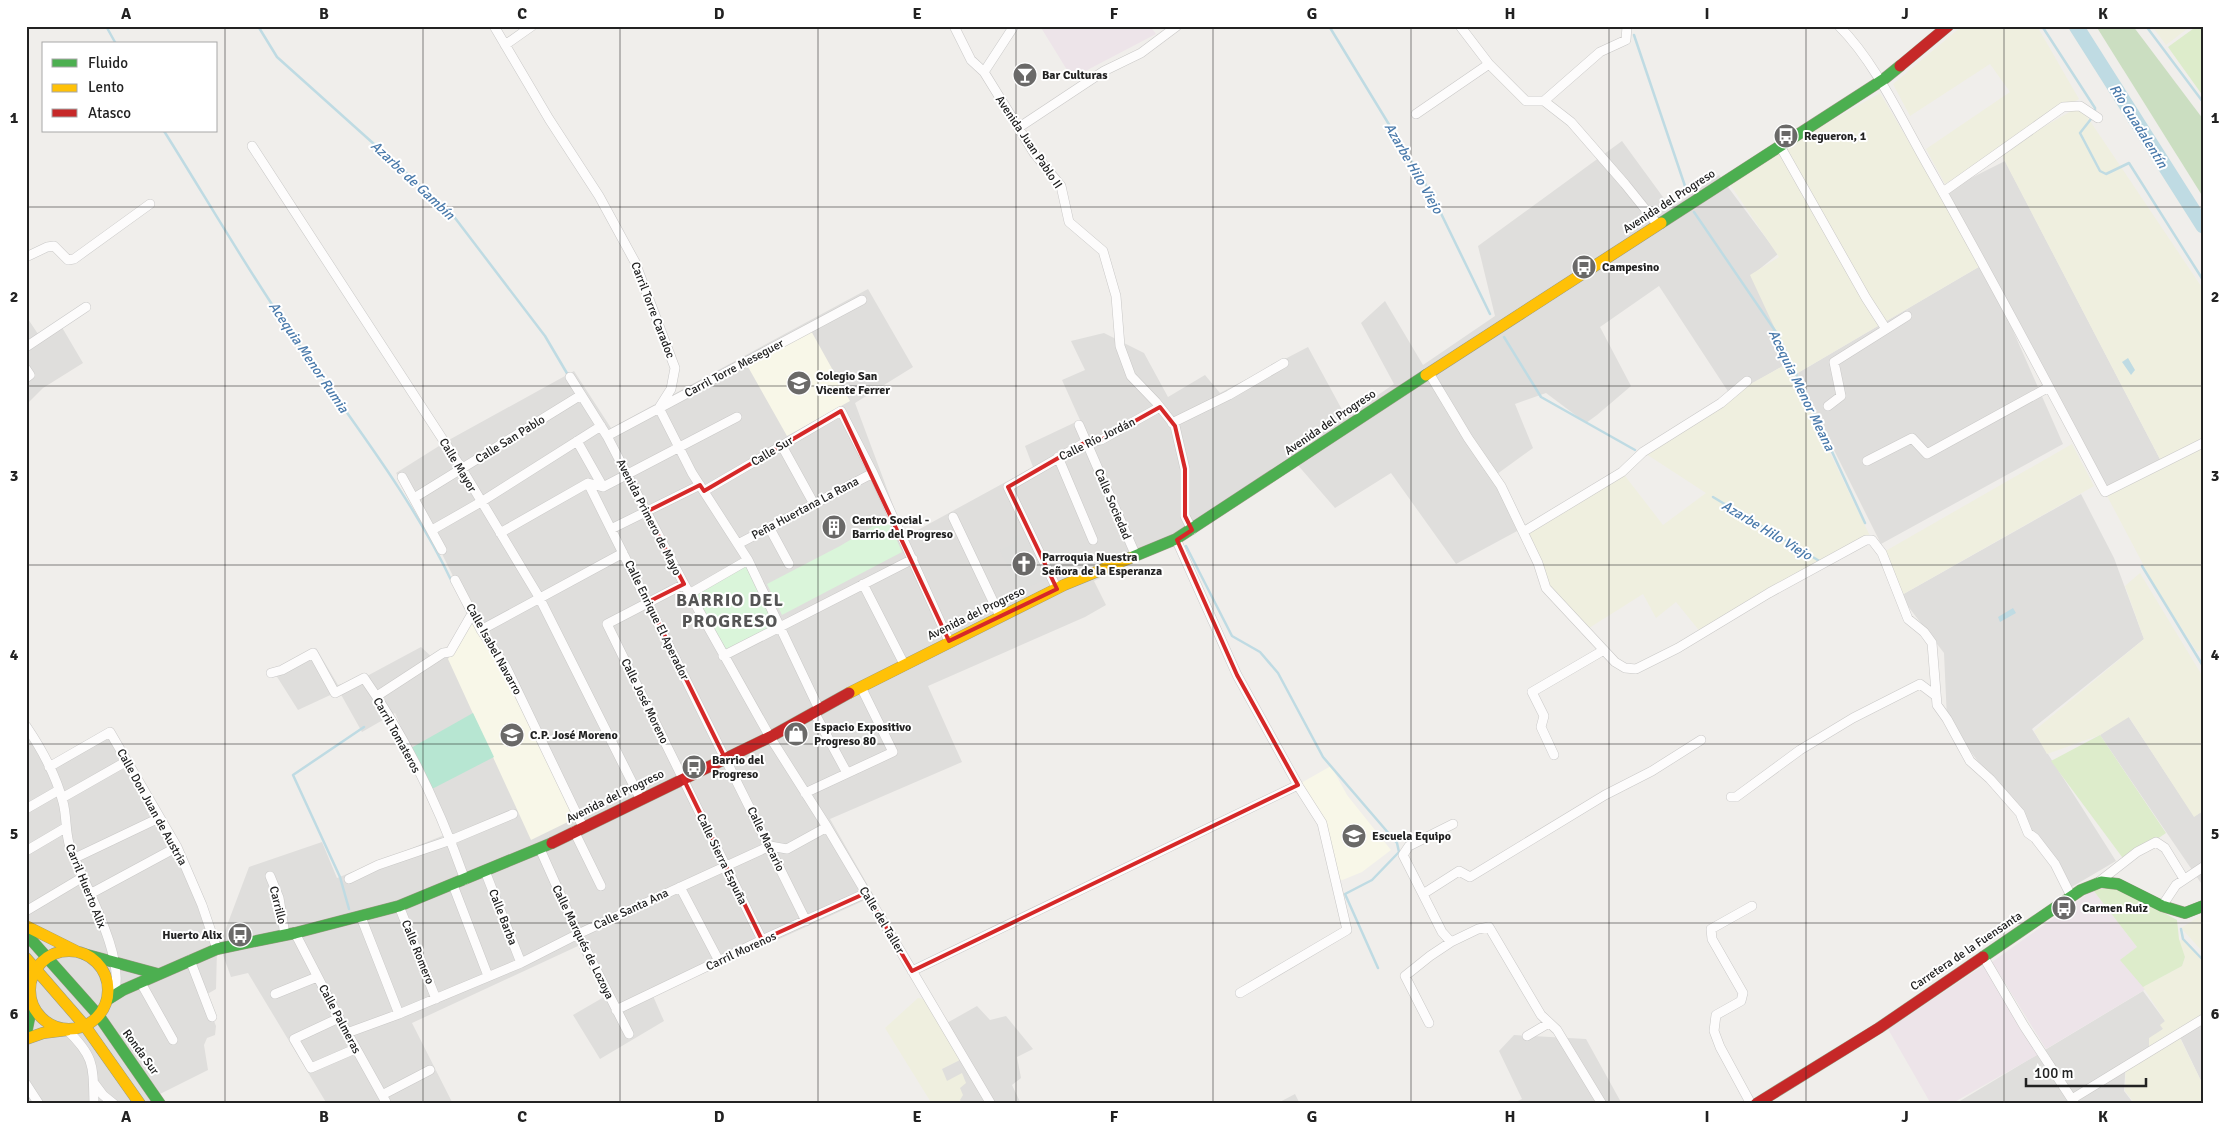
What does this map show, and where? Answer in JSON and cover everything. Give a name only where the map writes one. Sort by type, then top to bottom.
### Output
[{"type":"main road","name":"Avenida del Progreso","points":[[110,998],[158,974],[217,949],[290,934],[399,906],[540,849],[640,798],[770,737],[816,710],[904,664],[1057,588],[1176,539],[1429,372],[1880,82],[1948,26]]},
{"type":"main road","name":"Carretera de la Fuensanta","points":[[1756,1104],[1879,1028],[2072,896],[2094,885],[2101,882],[2118,884],[2162,906],[2185,913],[2203,906]]},
{"type":"main road","points":[[26,926],[61,942],[96,962],[105,974],[110,998],[99,1016],[85,1026],[43,1033],[26,1039]]},
{"type":"main road","name":"Ronda Sur","points":[[26,934],[99,1016],[160,1104]]},
{"type":"main road","points":[[67,1030],[58,1028],[42,1019],[32,1004],[28,986],[36,968],[48,957],[66,951],[80,953],[158,974]]},
{"type":"main road","points":[[26,958],[85,1026],[140,1104]]},
{"type":"main road","points":[[26,1035],[32,1004]]},
{"type":"street","name":"Carril Torre Caradoc","points":[[494,26],[549,119],[599,196],[635,262],[675,368],[671,389],[659,408]]},
{"type":"street","points":[[504,45],[532,26]]},
{"type":"street","name":"Avenida Juan Pablo II","points":[[954,26],[971,60],[984,72],[1034,153],[1061,186],[1069,222],[1103,251],[1116,296],[1120,346],[1131,376],[1175,426],[1185,469],[1185,516],[1192,530]]},
{"type":"street","points":[[984,72],[1014,26]]},
{"type":"street","points":[[1018,128],[1104,71],[1141,53],[1177,26]]},
{"type":"street","points":[[1460,26],[1490,64],[1526,101],[1544,101],[1571,122],[1658,225]]},
{"type":"street","points":[[1839,26],[1880,82],[1943,192],[2105,492],[2203,443]]},
{"type":"street","points":[[1544,101],[1600,52],[1626,40],[1627,27]]},
{"type":"street","points":[[1416,114],[1490,64]]},
{"type":"street","points":[[1943,192],[2063,107],[2080,106],[2098,118]]},
{"type":"street","name":"Calle Mayor","points":[[252,146],[462,469],[539,597],[640,798]]},
{"type":"street","points":[[1780,146],[1866,298],[1886,329]]},
{"type":"street","points":[[26,257],[54,246],[68,260],[74,259],[150,204]]},
{"type":"street","name":"Carril Torre Meseguer","points":[[607,436],[862,300]]},
{"type":"street","points":[[26,346],[86,307]]},
{"type":"street","points":[[1828,406],[1841,396],[1834,362],[1907,316]]},
{"type":"street","points":[[1172,423],[1229,395],[1284,363]]},
{"type":"street","points":[[26,369],[30,375],[26,378]]},
{"type":"street","points":[[1429,372],[1468,438],[1501,486],[1538,563],[1546,588],[1604,650],[1625,668],[1636,669],[1678,648],[1769,593],[1866,540],[1872,540],[1882,553],[1908,619],[1924,632],[1932,643],[1937,705],[1947,719],[1970,761],[1990,779],[2020,813],[2028,833],[2035,838],[2055,864],[2072,896]]},
{"type":"street","name":"Avenida Primero de Mayo","points":[[570,377],[607,436],[689,594],[770,737]]},
{"type":"street","points":[[1523,532],[1622,472],[1643,452],[1721,403],[1748,381]]},
{"type":"street","points":[[1867,461],[1912,438],[1927,454],[2049,387]]},
{"type":"street","name":"Calle San Pablo","points":[[414,498],[581,395]]},
{"type":"street","name":"Calle Río Jordán","points":[[1057,588],[1008,487],[1086,442],[1101,440],[1160,407]]},
{"type":"street","points":[[659,408],[702,488],[748,560],[780,626],[816,710],[847,773]]},
{"type":"street","name":"Calle Sur","points":[[611,529],[702,488],[782,446],[840,411],[873,473]]},
{"type":"street","points":[[500,532],[588,483],[603,487],[737,417]]},
{"type":"street","name":"Calle Sociedad","points":[[1079,424],[1136,556]]},
{"type":"street","points":[[432,530],[481,502],[600,426]]},
{"type":"street","points":[[577,441],[603,487]]},
{"type":"street","points":[[782,446],[814,504]]},
{"type":"street","points":[[1058,457],[1093,540]]},
{"type":"street","points":[[873,473],[950,641]]},
{"type":"street","name":"Peña Huertana La Rana","points":[[738,544],[873,473]]},
{"type":"street","points":[[402,477],[442,550]]},
{"type":"street","name":"Calle Enrique El Aperador","points":[[588,483],[725,758]]},
{"type":"street","points":[[953,517],[1000,616]]},
{"type":"street","points":[[769,527],[789,564]]},
{"type":"street","points":[[1176,539],[1237,675],[1298,785],[1322,823],[1347,930],[1240,994]]},
{"type":"street","points":[[481,630],[623,553]]},
{"type":"street","points":[[724,656],[912,559]]},
{"type":"street","points":[[689,594],[748,560]]},
{"type":"street","name":"Calle Isabel Navarro","points":[[455,580],[481,630],[506,666],[601,886]]},
{"type":"street","points":[[648,602],[684,584]]},
{"type":"street","points":[[863,584],[904,664]]},
{"type":"street","name":"Calle José Moreno","points":[[648,602],[608,624],[682,778]]},
{"type":"street","points":[[377,696],[443,653],[450,652],[473,612]]},
{"type":"street","points":[[1554,755],[1541,726],[1544,716],[1532,692],[1604,650]]},
{"type":"street","name":"Carril Tomateros","points":[[271,673],[282,670],[313,653],[335,694],[364,678],[388,712],[451,840],[465,880]]},
{"type":"street","points":[[1731,797],[1736,797],[1800,750],[1830,732],[1920,684],[1936,696]]},
{"type":"street","points":[[805,792],[893,752],[861,687]]},
{"type":"street","name":"Carril Huerto Alix","points":[[26,726],[60,794],[65,828],[74,858],[109,942],[116,983],[110,998]]},
{"type":"street","name":"Calle Don Juan de Austria","points":[[48,767],[110,732],[177,847],[202,905],[217,949]]},
{"type":"street","name":"Calle del Taller","points":[[770,737],[827,827],[991,1104]]},
{"type":"street","points":[[1423,894],[1459,871],[1470,877],[1545,834],[1605,795],[1652,771],[1701,740]]},
{"type":"street","name":"Calle Macario","points":[[725,758],[806,921]]},
{"type":"street","points":[[26,809],[127,761]]},
{"type":"street","name":"Calle Sierra Espuña","points":[[682,778],[727,865],[762,940]]},
{"type":"street","points":[[912,971],[1298,785]]},
{"type":"street","points":[[349,878],[378,865],[451,840],[513,814]]},
{"type":"street","points":[[74,858],[159,818]]},
{"type":"street","points":[[1451,942],[1442,932],[1403,855],[1409,846],[1453,824]]},
{"type":"street","name":"Calle Santa Ana","points":[[347,1033],[436,999],[521,962],[770,846],[786,849],[827,827]]},
{"type":"street","points":[[26,851],[65,828]]},
{"type":"street","points":[[2094,885],[2137,852],[2156,842],[2165,848],[2184,880]]},
{"type":"street","points":[[90,894],[177,847]]},
{"type":"street","name":"Calle Marqués de Lozoya","points":[[540,849],[578,934],[629,1034]]},
{"type":"street","points":[[2162,906],[2176,885],[2203,867]]},
{"type":"street","name":"Calle Barba","points":[[485,871],[521,962]]},
{"type":"street","points":[[27,912],[82,876]]},
{"type":"street","name":"Carrillo","points":[[270,876],[290,934]]},
{"type":"street","points":[[453,884],[488,976]]},
{"type":"street","points":[[680,887],[718,961]]},
{"type":"street","name":"Carril Morenos","points":[[616,1010],[762,940],[866,893]]},
{"type":"street","name":"Calle Romero","points":[[399,906],[436,999]]},
{"type":"street","points":[[1750,1104],[1720,1047],[1714,1031],[1716,1015],[1741,1001],[1743,993],[1712,939],[1711,929],[1752,906]]},
{"type":"street","points":[[361,916],[399,1014]]},
{"type":"street","points":[[1428,1023],[1405,976],[1451,942],[1478,929],[1489,926],[1540,1015],[1557,1030],[1602,1104]]},
{"type":"street","name":"Calle Palmeras","points":[[290,934],[318,977],[355,1049],[387,1104]]},
{"type":"street","points":[[1983,956],[2024,1026],[2073,1101],[2203,1019]]},
{"type":"street","points":[[190,960],[212,1017]]},
{"type":"street","points":[[275,994],[318,977]]},
{"type":"street","points":[[141,983],[173,1040]]},
{"type":"street","points":[[339,1018],[294,1039],[311,1068],[355,1049]]},
{"type":"street","points":[[1527,1036],[1549,1023]]},
{"type":"street","points":[[81,1044],[85,1026]]},
{"type":"street","points":[[67,1030],[81,1044],[91,1059],[94,1104]]},
{"type":"street","points":[[382,1095],[430,1070]]},
{"type":"street","points":[[94,1083],[103,1095],[114,1104]]},
{"type":"street","points":[[26,1084],[39,1104]]},
{"type":"highlighted area","points":[[1160,407],[1175,426],[1185,469],[1185,516],[1192,530],[1177,540],[1237,675],[1298,785],[912,971],[866,893],[762,940],[683,778],[725,758],[648,602],[684,584],[646,512],[700,485],[704,491],[841,411],[949,641],[1057,589],[1008,487],[1086,442],[1101,440]]},
{"type":"shaded area","points":[[1040,26],[1150,26],[1156,34],[1072,78]]},
{"type":"shaded area","points":[[1622,141],[1671,208],[1719,175],[1778,254],[1751,276],[1798,357],[1731,396],[1659,286],[1600,327],[1631,386],[1597,415],[1586,423],[1546,393],[1515,404],[1533,448],[1493,477],[1519,530],[1456,564],[1391,473],[1335,508],[1296,463],[1182,538],[1094,581],[1106,605],[1085,617],[928,686],[962,762],[830,819],[874,896],[653,996],[664,1021],[600,1059],[573,1015],[604,997],[578,946],[412,1023],[453,1104],[327,1104],[248,973],[231,977],[223,955],[223,936],[249,867],[322,842],[337,878],[447,834],[395,713],[362,732],[339,691],[298,710],[274,672],[316,648],[338,685],[367,676],[421,647],[434,659],[483,636],[414,498],[396,473],[447,441],[574,371],[611,428],[868,289],[913,367],[855,403],[905,537],[1033,467],[1025,446],[1080,420],[1062,380],[1085,370],[1071,341],[1104,333],[1144,353],[1168,397],[1205,375],[1220,393],[1308,347],[1346,417],[1394,384],[1361,323],[1385,301],[1423,365],[1495,316],[1478,246]]},
{"type":"shaded area","points":[[2005,161],[2162,463],[2105,492],[1996,292],[2063,444],[1881,544],[1796,374],[1982,265],[1943,192]]},
{"type":"shaded area","points":[[26,316],[40,337],[60,324],[83,363],[43,388],[26,405]]},
{"type":"shaded area","name":"Colegio San Vicente Ferrer","points":[[810,329],[850,401],[787,436],[747,365]]},
{"type":"shaded area","points":[[2081,494],[2114,558],[2144,639],[2032,729],[2116,861],[2070,888],[1947,719],[1944,653],[1900,596]]},
{"type":"shaded area","name":"Parroquia Nuestra Señora de la Esperanza","points":[[1026,532],[1047,579],[1030,586],[1031,590],[1026,592],[1025,589],[1019,592],[1000,550],[1015,543],[1013,538]]},
{"type":"shaded area","name":"C.P. José Moreno","points":[[473,612],[506,667],[578,817],[531,840],[448,659]]},
{"type":"shaded area","points":[[2128,716],[2194,816],[2203,811],[2203,886],[2100,735]]},
{"type":"shaded area","points":[[30,732],[49,767],[110,732],[159,818],[217,949],[216,989],[204,996],[216,1026],[215,1035],[207,1038],[204,1045],[208,1070],[156,1096],[160,1104],[26,1104],[26,735]]},
{"type":"shaded area","name":"Escuela Equipo","points":[[1331,766],[1347,795],[1391,850],[1362,872],[1340,881],[1325,823],[1301,783]]},
{"type":"shaded area","points":[[2093,890],[2137,947],[2121,960],[2146,989],[2046,1049],[1992,962]]},
{"type":"shaded area","points":[[1984,965],[2039,1054],[1951,1104],[1931,1104],[1888,1029]]},
{"type":"shaded area","points":[[2143,991],[2165,1021],[2163,1029],[2149,1047],[2126,1062],[2124,1091],[2134,1104],[1955,1104]]},
{"type":"shaded area","points":[[977,1006],[990,1020],[1006,1016],[1033,1049],[1017,1057],[1021,1078],[1012,1085],[1021,1104],[953,1104],[915,1041]]},
{"type":"shaded area","points":[[2203,1020],[2203,1085],[2180,1037]]},
{"type":"shaded area","points":[[1514,1035],[1586,1039],[1622,1104],[1511,1104],[1522,1099],[1499,1051]]},
{"type":"shaded area","points":[[1295,1094],[1300,1104],[1276,1104]]},
{"type":"green space","points":[[1962,26],[2037,26],[2079,99],[1945,184],[1926,149],[2010,92],[1990,64],[1910,116],[1893,84]]},
{"type":"green space","points":[[2096,26],[2133,26],[2203,119],[2203,197]]},
{"type":"green space","points":[[2152,26],[2191,26],[2166,45]]},
{"type":"green space","points":[[2197,26],[2203,26],[2203,96],[2168,47]]},
{"type":"green space","points":[[1880,93],[1982,265],[1796,374],[1750,275],[1779,257],[1727,180]]},
{"type":"green space","points":[[2080,106],[2201,286],[2203,311],[2203,649],[2197,652],[2154,585],[2105,492],[2162,463],[2000,152]]},
{"type":"green space","points":[[1787,364],[1871,538],[1702,634],[1676,602],[1656,618],[1643,594],[1589,628],[1546,588],[1523,532],[1622,472],[1663,525],[1706,493],[1643,452],[1732,394]]},
{"type":"green space","points":[[2072,444],[2094,486],[1900,596],[1882,553]]},
{"type":"green space","points":[[887,518],[902,552],[782,615],[767,584],[840,546]]},
{"type":"green space","points":[[748,560],[780,626],[723,656],[689,594]]},
{"type":"green space","points":[[2140,573],[2203,677],[2203,811],[2194,817],[2129,717],[2100,735],[2047,754],[2034,731],[2144,639],[2125,586]]},
{"type":"green space","points":[[473,713],[494,757],[432,789],[411,748]]},
{"type":"green space","points":[[2100,735],[2166,833],[2125,861],[2051,761]]},
{"type":"green space","points":[[2111,888],[2129,894],[2177,920],[2179,939],[2185,957],[2182,966],[2143,987],[2120,960],[2137,947],[2093,890]]},
{"type":"green space","points":[[2203,914],[2203,952],[2181,928]]},
{"type":"green space","points":[[2183,939],[2203,962],[2203,1014],[2176,1030],[2203,1085],[2203,1104],[2135,1104],[2125,1091],[2126,1062],[2149,1047],[2149,1038],[2163,1029],[2160,1025],[2165,1021],[2143,987],[2182,966],[2185,957],[2179,941]]},
{"type":"green space","points":[[918,998],[926,999],[960,1060],[942,1069],[947,1081],[962,1073],[966,1083],[960,1088],[963,1095],[960,1100],[962,1104],[932,1104],[885,1028]]},
{"type":"water","points":[[2128,358],[2135,370],[2131,375],[2122,362]]},
{"type":"water","points":[[2013,608],[2016,613],[2000,622],[1998,617]]},
{"type":"waterway","name":"Acequia Menor Rumia","points":[[106,26],[115,42]]},
{"type":"waterway","name":"Azarbe de Gambín","points":[[258,26],[277,57],[452,214],[545,336],[568,375]]},
{"type":"waterway","name":"Azarbe Hilo Viejo","points":[[1329,26],[1432,195],[1490,314]]},
{"type":"waterway","points":[[2042,26],[2095,108],[2095,112]]},
{"type":"waterway","name":"Río Guadalentín","points":[[2076,26],[2203,226]]},
{"type":"waterway","points":[[2146,26],[2203,102]]},
{"type":"waterway","name":"Acequia Menor Meana","points":[[1634,35],[1687,192]]},
{"type":"waterway","points":[[2091,119],[2080,133],[2100,171],[2106,174],[2129,163],[2203,280]]},
{"type":"waterway","name":"Acequia Menor Rumia","points":[[165,132],[266,295],[393,480],[434,547],[452,582]]},
{"type":"waterway","name":"Acequia Menor Meana","points":[[1694,212],[1778,335],[1865,523]]},
{"type":"waterway","name":"Azarbe Hilo Viejo","points":[[1504,337],[1541,397],[1635,450]]},
{"type":"waterway","name":"Azarbe Hilo Viejo","points":[[1713,497],[1821,562]]},
{"type":"waterway","points":[[1186,546],[1232,636],[1260,652],[1278,673],[1323,757],[1397,843],[1399,852],[1372,880],[1345,894],[1378,968]]},
{"type":"waterway","points":[[2142,566],[2203,666]]},
{"type":"waterway","name":"Acequia Menor Rumia","points":[[349,909],[340,877],[293,775],[364,727]]},
{"type":"waterway","points":[[2181,929],[2183,939],[2203,960]]},
{"type":"traffic: fast","points":[[1661,223],[1884,79],[1900,66]]},
{"type":"traffic: fast","points":[[1130,558],[1176,539],[1426,375]]},
{"type":"traffic: fast","points":[[107,1000],[123,990],[217,949],[295,933],[399,906],[552,843]]},
{"type":"traffic: fast","points":[[1983,957],[2081,890],[2101,882],[2118,884],[2162,906],[2185,913],[2203,906]]},
{"type":"traffic: fast","points":[[26,934],[99,1016],[160,1104]]},
{"type":"traffic: fast","points":[[84,954],[158,974]]},
{"type":"traffic: fast","points":[[26,1035],[32,1004]]},
{"type":"traffic: slow","points":[[1426,375],[1661,223]]},
{"type":"traffic: slow","points":[[849,693],[1064,585],[1130,558]]},
{"type":"traffic: slow","points":[[26,926],[76,951]]},
{"type":"traffic: slow","points":[[69,951],[84,954],[97,962],[105,975],[108,990],[105,1005],[97,1018],[84,1026],[69,1029],[54,1026],[41,1018],[33,1005],[30,990],[33,975],[41,962],[54,954],[69,951]]},
{"type":"traffic: slow","points":[[26,958],[85,1026],[140,1104]]},
{"type":"traffic: slow","points":[[26,1039],[43,1033],[67,1030]]},
{"type":"traffic: jam","points":[[1900,66],[1948,26]]},
{"type":"traffic: jam","points":[[552,843],[770,737],[849,693]]},
{"type":"traffic: jam","points":[[1756,1104],[1879,1028],[1983,957]]},
{"type":"place","name":"Bar Culturas","points":[[1025,75]]},
{"type":"place","name":"Regueron, 1","points":[[1786,136]]},
{"type":"place","name":"Campesino","points":[[1584,267]]},
{"type":"place","name":"Colegio San Vicente Ferrer","points":[[799,383]]},
{"type":"place","name":"Centro Social - Barrio del Progreso","points":[[834,527]]},
{"type":"place","name":"Parroquia Nuestra Señora de la Esperanza","points":[[1024,564]]},
{"type":"place","name":"Espacio Expositivo Progreso 80","points":[[796,734]]},
{"type":"place","name":"C.P. José Moreno","points":[[512,735]]},
{"type":"place","name":"Barrio del Progreso","points":[[694,767]]},
{"type":"place","name":"Escuela Equipo","points":[[1354,836]]},
{"type":"place","name":"Carmen Ruiz","points":[[2064,908]]},
{"type":"place","name":"Huerto Alix","points":[[240,935]]},
{"type":"district","name":"BARRIO DEL PROGRESO","points":[[730,610]]}]
